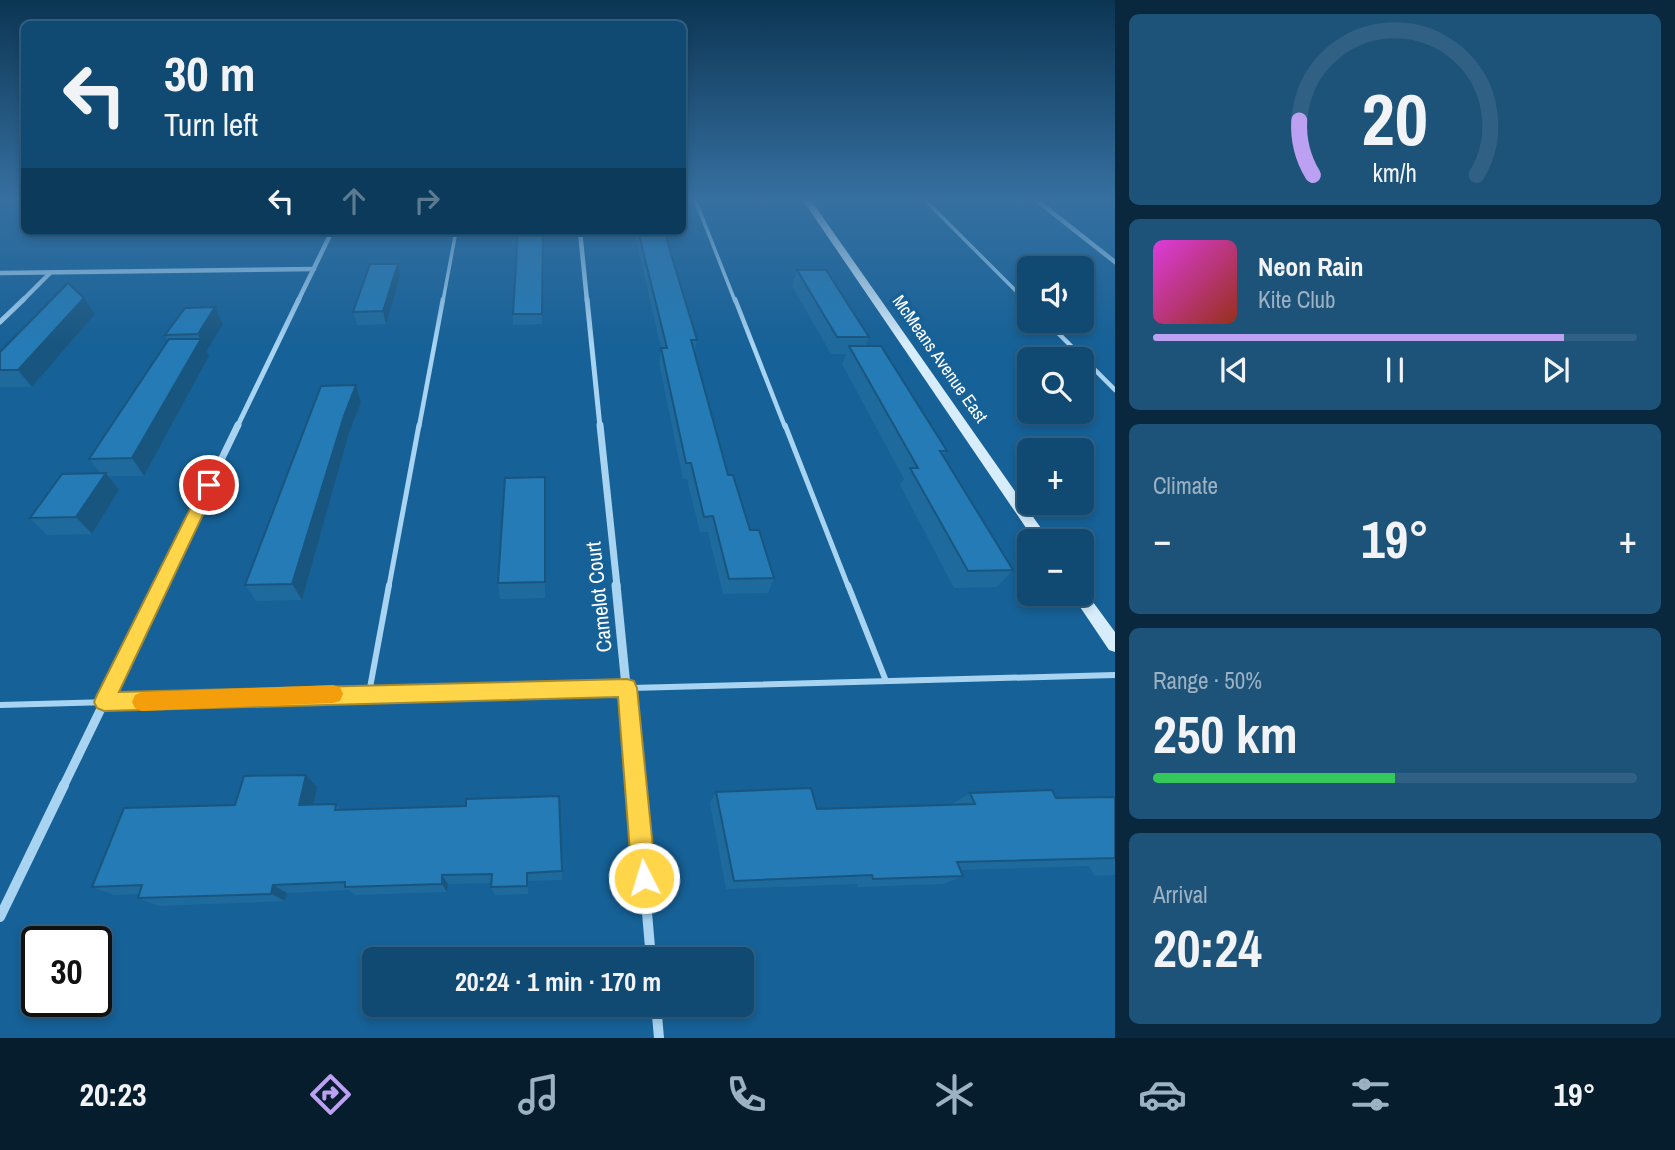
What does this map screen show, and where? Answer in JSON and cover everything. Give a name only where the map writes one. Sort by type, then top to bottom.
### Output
[{"type":"street","points":[[0,918],[324,247]]},
{"type":"street","name":"Camelot Court","points":[[582,247],[627,688],[650,947]]},
{"type":"street","name":"McMeans Avenue East","points":[[839,247],[1034,529]]},
{"type":"street","points":[[1097,247],[1115,262]]},
{"type":"street","points":[[0,273],[314,269]]},
{"type":"street","points":[[0,322],[51,272]]},
{"type":"street","points":[[1088,606],[1115,645]]},
{"type":"street","points":[[657,1017],[659,1038]]},
{"type":"lane","points":[[369,693],[453,247]]},
{"type":"lane","points":[[714,247],[886,681]]},
{"type":"lane","points":[[972,247],[1017,292]]},
{"type":"lane","points":[[1058,333],[1115,390]]},
{"type":"lane","points":[[0,705],[1115,675]]},
{"type":"building","points":[[517,247],[543,247],[542,314],[513,314]]},
{"type":"building","points":[[642,247],[669,247],[697,340],[691,340],[728,475],[733,475],[750,530],[759,530],[774,578],[729,579],[713,516],[704,517],[691,463],[686,463],[661,348],[667,348]]},
{"type":"building","points":[[370,264],[398,264],[383,311],[353,312]]},
{"type":"building","points":[[797,270],[826,270],[869,337],[837,337]]},
{"type":"building","points":[[68,283],[84,298],[18,370],[0,370],[0,352]]},
{"type":"building","points":[[215,307],[198,334],[165,335],[185,308]]},
{"type":"building","points":[[169,339],[201,339],[132,458],[89,459]]},
{"type":"building","points":[[849,346],[881,346],[947,451],[940,451],[1013,570],[968,571],[910,468],[918,468]]},
{"type":"building","points":[[356,385],[292,584],[245,585],[321,386]]},
{"type":"building","points":[[106,473],[76,517],[30,518],[62,474]]},
{"type":"building","points":[[545,477],[545,582],[498,583],[505,478]]},
{"type":"building","points":[[306,775],[299,805],[336,804],[335,810],[466,806],[466,799],[559,796],[562,871],[527,873],[527,886],[491,887],[492,874],[442,875],[442,884],[345,887],[345,882],[273,885],[271,894],[138,898],[142,885],[92,887],[124,808],[235,805],[244,776]]},
{"type":"building","points":[[811,788],[817,809],[975,804],[970,793],[1052,790],[1056,798],[1115,797],[1115,858],[957,862],[963,876],[873,879],[872,875],[734,881],[716,792]]},
{"type":"slow traffic","points":[[142,702],[333,694]]},
{"type":"route","points":[[209,485],[104,702],[627,688],[644,878]]}]
